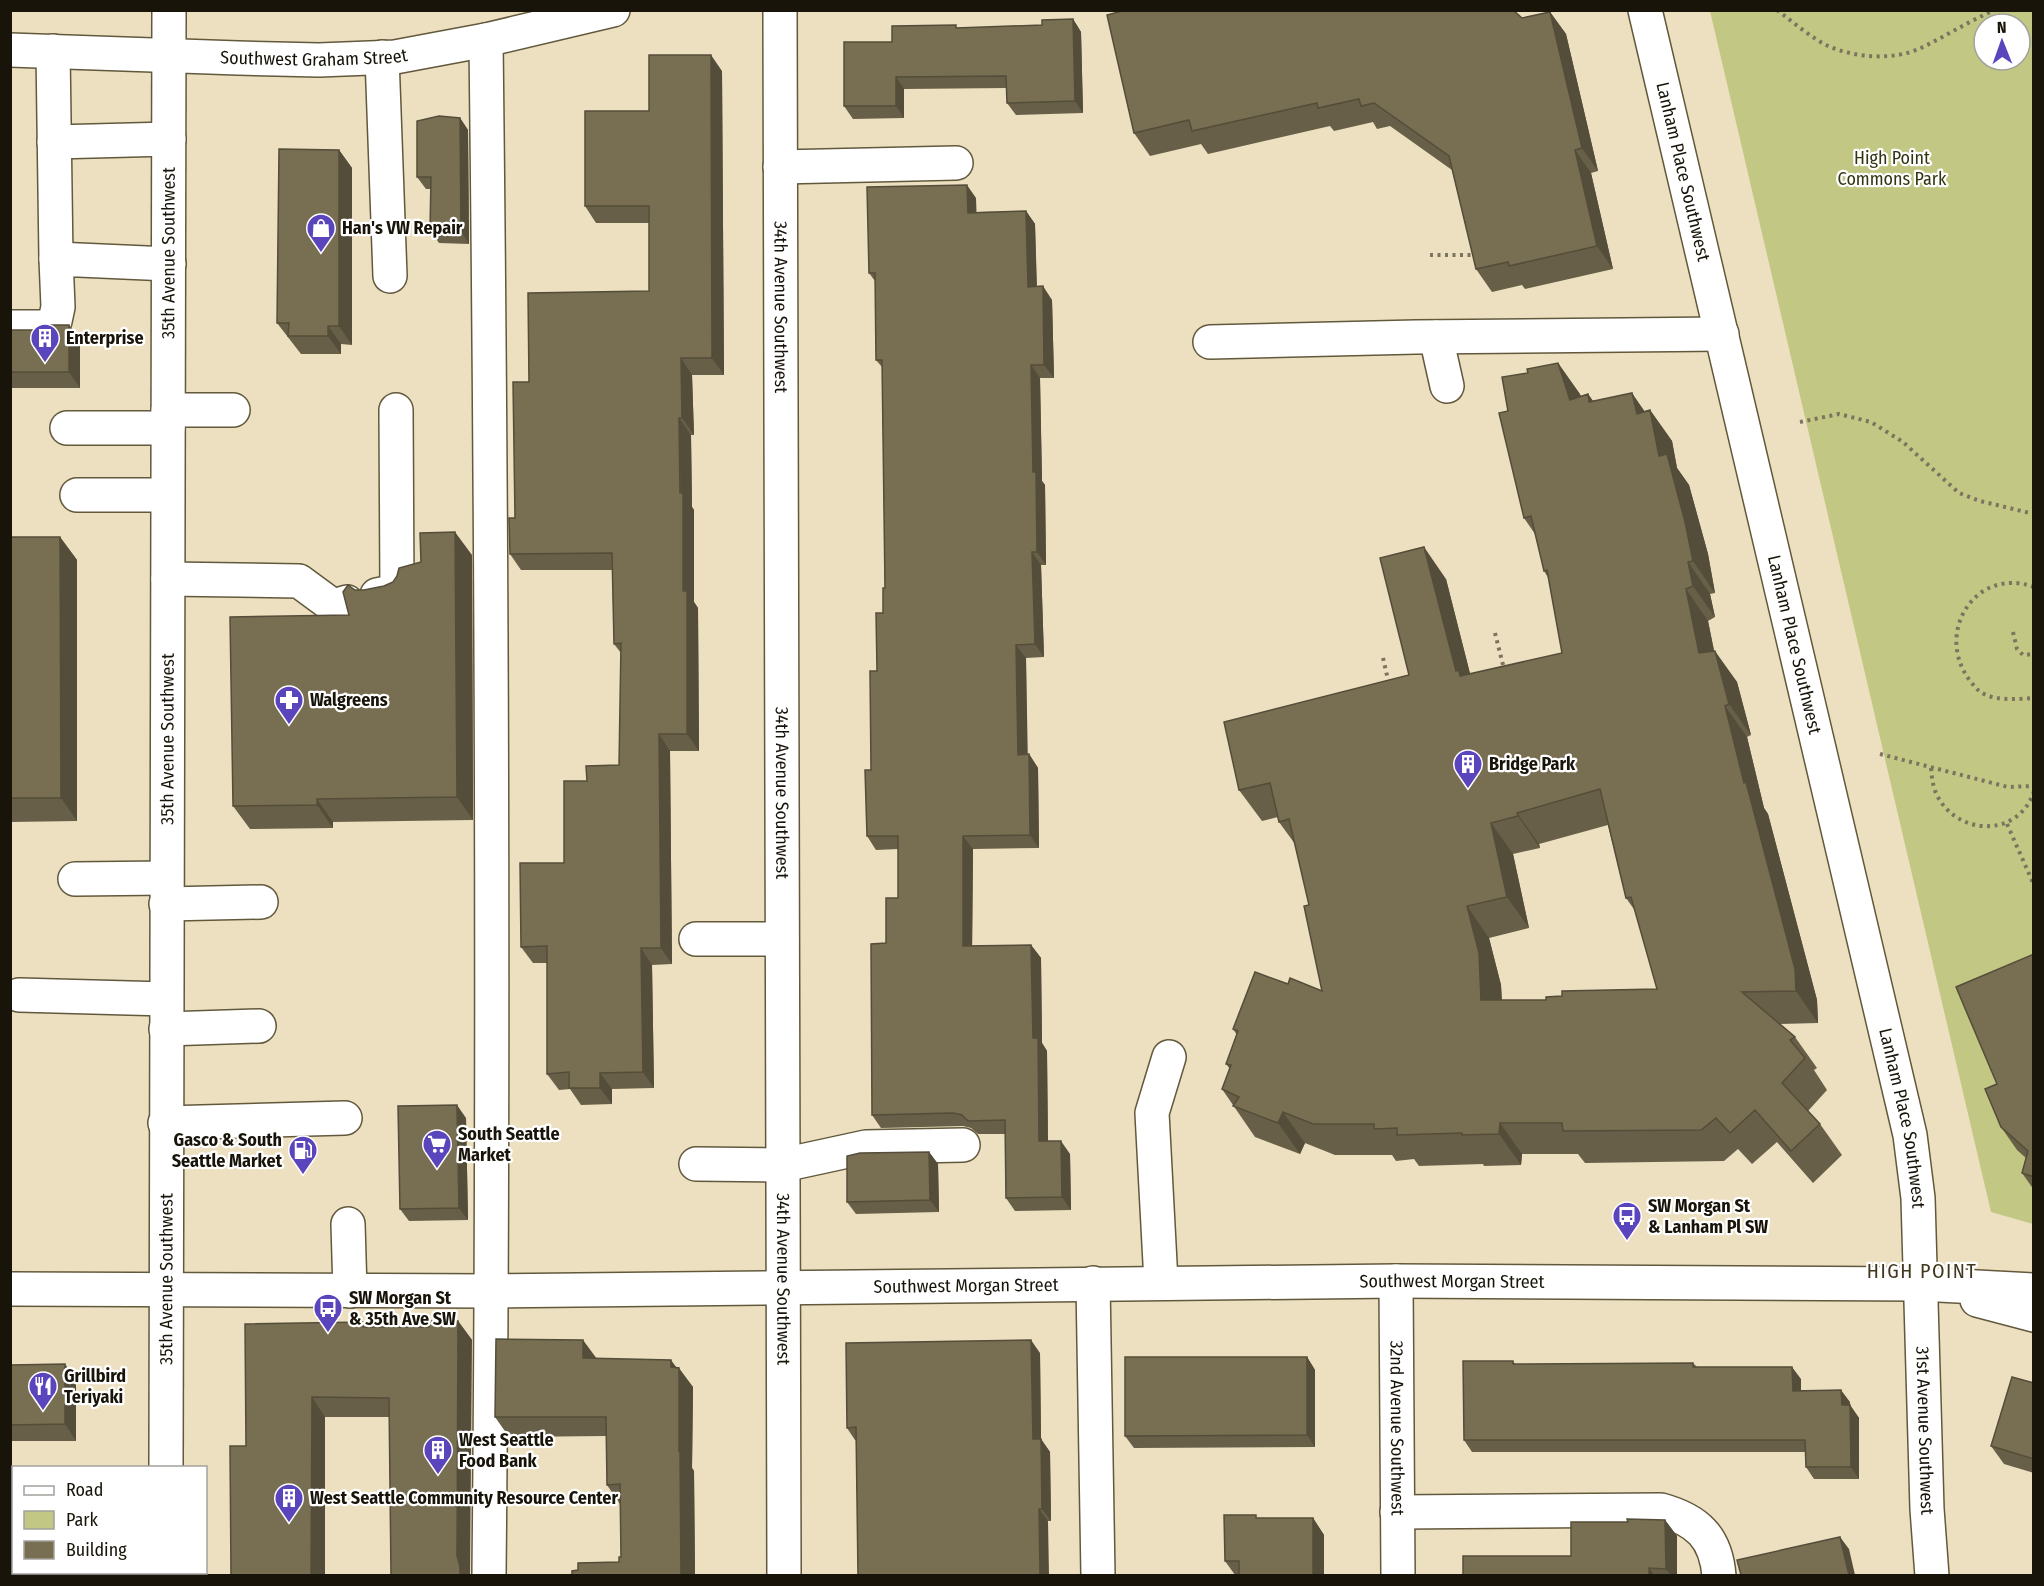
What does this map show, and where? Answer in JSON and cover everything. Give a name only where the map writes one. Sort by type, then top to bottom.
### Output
[{"type":"street","name":"35th Avenue Southwest","points":[[166,1466],[165,1124],[170,10]]},
{"type":"street","name":"34th Avenue Southwest","points":[[780,10],[784,1575]]},
{"type":"street","name":"Lanham Place Southwest","points":[[1645,10],[1910,1135],[1918,1198],[1920,1284]]},
{"type":"street","name":"Southwest Graham Street","points":[[10,50],[169,57],[319,60],[395,57],[486,40],[609,11]]},
{"type":"street","points":[[486,40],[479,1022],[492,1291],[489,1575]]},
{"type":"street","points":[[10,327],[46,327],[55,321],[58,307],[53,51]]},
{"type":"street","points":[[382,57],[390,276]]},
{"type":"street","points":[[54,142],[169,139]]},
{"type":"street","points":[[780,167],[956,163]]},
{"type":"street","points":[[56,259],[169,264]]},
{"type":"street","points":[[1210,342],[1299,327],[1722,334]]},
{"type":"street","points":[[1422,328],[1447,386]]},
{"type":"street","points":[[67,428],[168,419],[234,410]]},
{"type":"street","points":[[168,579],[299,581],[333,606],[397,591],[396,410]]},
{"type":"street","points":[[77,495],[168,495]]},
{"type":"street","points":[[75,879],[261,902]]},
{"type":"street","points":[[696,939],[782,939]]},
{"type":"street","points":[[19,995],[259,1026]]},
{"type":"street","points":[[1161,1282],[1152,1113],[1168,1057]]},
{"type":"street","points":[[165,1124],[345,1118]]},
{"type":"street","points":[[696,1164],[783,1165],[866,1148],[963,1145]]},
{"type":"street","points":[[348,1224],[350,1291]]},
{"type":"street","name":"Southwest Morgan Street","points":[[10,1289],[492,1291],[1396,1281],[1920,1284]]},
{"type":"street","name":"32nd Avenue Southwest","points":[[1396,1281],[1398,1575]]},
{"type":"street","points":[[1093,1283],[1098,1575]]},
{"type":"street","points":[[1920,1284],[2034,1290]]},
{"type":"street","points":[[1920,1284],[2034,1315]]},
{"type":"street","name":"31st Avenue Southwest","points":[[1920,1284],[1927,1509],[1932,1575]]},
{"type":"street","points":[[1398,1512],[1660,1510],[1679,1515],[1695,1524],[1708,1538],[1716,1555],[1719,1575]]},
{"type":"path","points":[[1776,10],[1825,44],[1842,51],[1872,56],[1905,54],[1995,10]]},
{"type":"path","points":[[1430,255],[1472,255]]},
{"type":"path","points":[[1800,422],[1839,414],[1871,423],[1903,442],[1959,493],[1969,498],[2034,514]]},
{"type":"path","points":[[2034,587],[2007,582],[1981,593],[1962,612],[1957,626],[1956,641],[1962,669],[1975,688],[1986,695],[2015,699],[2034,698]]},
{"type":"path","points":[[2013,632],[2017,649],[2023,655],[2034,654]]},
{"type":"path","points":[[1495,633],[1503,664]]},
{"type":"path","points":[[1383,658],[1390,691]]},
{"type":"path","points":[[1880,754],[2008,788],[2034,789],[2031,801],[2022,814],[2007,824],[1987,827],[1967,822],[1950,812],[1938,799],[1932,783],[1931,768]]},
{"type":"path","points":[[2007,824],[2034,885]]},
{"type":"green space","name":"High Point Commons Park","points":[[1710,11],[2033,11],[2033,1224],[1991,1212]]},
{"type":"building","points":[[1126,10],[1513,10],[1522,18],[1550,12],[1582,148],[1575,150],[1597,246],[1509,266],[1508,262],[1476,269],[1449,156],[1374,103],[1361,106],[1359,99],[1318,108],[1317,103],[1192,131],[1189,120],[1134,133],[1107,15]]},
{"type":"building","points":[[1073,19],[1075,101],[1007,103],[1006,76],[896,77],[896,106],[844,106],[844,42],[892,42],[892,26],[956,25],[956,28],[1042,25],[1042,20]]},
{"type":"building","points":[[649,55],[711,55],[712,358],[681,358],[680,493],[683,493],[683,591],[687,591],[687,734],[659,734],[661,948],[641,948],[643,1072],[600,1073],[600,1088],[569,1088],[569,1072],[547,1074],[547,946],[521,947],[520,863],[564,863],[564,781],[587,781],[586,766],[619,765],[621,643],[614,644],[612,553],[510,554],[509,518],[515,518],[513,382],[529,382],[528,293],[649,291],[649,206],[585,206],[585,111],[649,111]]},
{"type":"building","points":[[439,116],[460,118],[461,231],[430,230],[431,177],[417,177],[417,121]]},
{"type":"building","name":"Han's VW Repair","points":[[279,149],[339,150],[339,326],[328,326],[328,336],[288,336],[289,323],[277,323]]},
{"type":"building","points":[[967,185],[968,213],[1026,211],[1028,287],[1043,286],[1044,365],[1031,365],[1033,472],[1036,472],[1037,552],[1032,552],[1035,644],[1016,645],[1018,755],[1029,754],[1030,835],[963,836],[963,946],[1031,945],[1033,1038],[1038,1038],[1039,1141],[1061,1141],[1062,1197],[1006,1198],[1005,1120],[968,1121],[962,1115],[953,1113],[872,1115],[871,944],[886,943],[886,898],[898,898],[898,836],[867,836],[865,770],[871,770],[870,671],[877,671],[876,613],[883,613],[883,588],[885,588],[882,360],[876,360],[875,273],[869,273],[867,187]]},
{"type":"building","points":[[47,325],[69,325],[69,372],[10,372],[10,330],[35,330]]},
{"type":"building","name":"Bridge Park","points":[[1558,363],[1570,400],[1588,394],[1589,402],[1632,393],[1637,414],[1650,410],[1659,456],[1667,454],[1693,561],[1688,562],[1693,586],[1686,589],[1699,653],[1715,651],[1729,704],[1725,706],[1744,783],[1746,782],[1795,969],[1796,991],[1742,992],[1795,1037],[1790,1040],[1805,1058],[1782,1083],[1820,1124],[1791,1151],[1755,1110],[1730,1133],[1716,1118],[1701,1130],[1563,1131],[1562,1123],[1500,1123],[1499,1134],[1397,1135],[1397,1128],[1374,1129],[1374,1124],[1313,1124],[1283,1112],[1278,1123],[1233,1106],[1239,1097],[1222,1089],[1231,1065],[1226,1064],[1238,1031],[1233,1029],[1255,972],[1288,984],[1290,978],[1322,991],[1304,906],[1309,905],[1289,819],[1279,822],[1270,783],[1239,790],[1224,722],[1409,675],[1380,558],[1424,547],[1456,671],[1459,670],[1460,676],[1562,653],[1547,570],[1544,571],[1531,516],[1524,518],[1499,413],[1508,411],[1502,377],[1528,373],[1527,369]],"holes":[[[1600,789],[1626,898],[1631,897],[1657,989],[1562,991],[1562,996],[1546,997],[1546,1000],[1481,1000],[1479,953],[1467,906],[1507,897],[1491,823],[1518,816],[1517,813]]]},
{"type":"building","points":[[455,532],[457,797],[317,799],[317,805],[233,806],[230,617],[349,615],[343,592],[348,585],[355,590],[364,590],[393,582],[399,568],[421,562],[420,533]]},
{"type":"building","points":[[10,537],[60,537],[61,798],[10,798]]},
{"type":"building","points":[[2034,954],[2034,1177],[2022,1173],[2028,1151],[2001,1127],[1985,1089],[1997,1084],[1956,987]]},
{"type":"building","name":"South Seattle Market","points":[[457,1105],[459,1208],[400,1209],[398,1106]]},
{"type":"building","points":[[929,1152],[930,1200],[847,1202],[847,1156],[860,1153]]},
{"type":"building","points":[[429,1321],[458,1321],[457,1556],[460,1575],[391,1575],[389,1398],[312,1397],[311,1575],[231,1575],[230,1446],[246,1446],[245,1324],[363,1322],[363,1327],[429,1327]]},
{"type":"building","points":[[496,1339],[583,1340],[583,1358],[671,1360],[671,1367],[679,1368],[681,1575],[572,1575],[572,1571],[578,1570],[578,1563],[619,1562],[619,1557],[621,1557],[620,1484],[607,1485],[606,1417],[495,1417]]},
{"type":"building","points":[[1031,1340],[1033,1439],[1041,1439],[1040,1575],[858,1575],[856,1427],[847,1428],[846,1343]]},
{"type":"building","points":[[1125,1357],[1307,1357],[1307,1435],[1125,1436]]},
{"type":"building","points":[[1463,1361],[1513,1361],[1513,1364],[1693,1363],[1693,1367],[1792,1367],[1793,1391],[1841,1390],[1842,1405],[1850,1405],[1851,1467],[1806,1467],[1805,1440],[1464,1440]]},
{"type":"building","name":"Grillbird Teriyaki","points":[[65,1364],[65,1424],[10,1425],[10,1365]]},
{"type":"building","points":[[2012,1377],[2034,1383],[2034,1459],[1991,1446]]},
{"type":"building","points":[[1224,1515],[1256,1515],[1256,1518],[1313,1518],[1313,1575],[1239,1575],[1239,1561],[1225,1561]]},
{"type":"building","points":[[1627,1519],[1665,1520],[1666,1569],[1649,1568],[1649,1575],[1463,1575],[1463,1556],[1571,1556],[1571,1522],[1628,1522]]},
{"type":"building","points":[[10,1529],[12,1529],[12,1574],[60,1574],[60,1575],[10,1575]]},
{"type":"building","points":[[1840,1537],[1849,1575],[1741,1575],[1737,1560]]},
{"type":"place","name":"Han's VW Repair","points":[[321,254]]},
{"type":"place","name":"Enterprise","points":[[45,364]]},
{"type":"place","name":"Walgreens","points":[[289,726]]},
{"type":"place","name":"Bridge Park","points":[[1468,790]]},
{"type":"place","name":"South Seattle Market","points":[[437,1170]]},
{"type":"place","name":"Gasco & South Seattle Market","points":[[303,1176]]},
{"type":"place","name":"SW Morgan St & Lanham Pl SW","points":[[1627,1242]]},
{"type":"place","name":"SW Morgan St & 35th Ave SW","points":[[328,1334]]},
{"type":"place","name":"Grillbird Teriyaki","points":[[43,1412]]},
{"type":"place","name":"West Seattle Food Bank","points":[[438,1476]]},
{"type":"place","name":"West Seattle Community Resource Center","points":[[289,1524]]},
{"type":"district","name":"HIGH POINT","points":[[1922,1271]]}]
